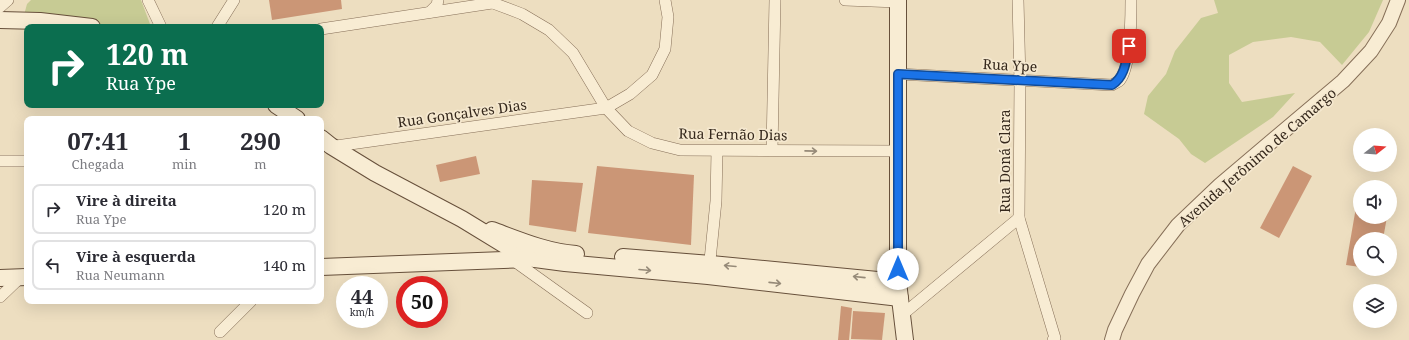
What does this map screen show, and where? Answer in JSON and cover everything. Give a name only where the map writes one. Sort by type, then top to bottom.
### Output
[{"type":"main road","points":[[898,1],[898,282],[905,340]]},
{"type":"main road","points":[[0,20],[40,21],[66,24]]},
{"type":"main road","points":[[280,108],[292,116]]},
{"type":"main road","points":[[324,144],[462,219],[534,252]]},
{"type":"main road","points":[[462,219],[480,230],[510,254]]},
{"type":"main road","points":[[477,260],[486,247],[485,238],[480,230]]},
{"type":"main road","points":[[324,267],[477,260],[492,255],[521,255],[534,252],[566,253],[709,270],[900,298]]},
{"type":"main road","points":[[709,270],[898,282]]},
{"type":"main road","points":[[0,278],[24,275]]},
{"type":"street","points":[[0,7],[8,0]]},
{"type":"street","points":[[148,0],[160,24]]},
{"type":"street","points":[[225,21],[234,0]]},
{"type":"street","points":[[430,12],[437,5],[438,0]]},
{"type":"street","points":[[606,108],[630,94],[652,75],[665,49],[668,17],[665,0]]},
{"type":"street","points":[[772,150],[775,0]]},
{"type":"street","points":[[845,0],[898,1]]},
{"type":"street","name":"Rua Doná Clara","points":[[1018,0],[1020,81],[1019,218],[1055,338],[1053,340]]},
{"type":"street","name":"Rua Ype","points":[[898,74],[1112,85],[1119,81],[1123,73],[1129,46],[1131,0]]},
{"type":"street","name":"Avenida Jerônimo de Camargo","points":[[1112,340],[1115,330],[1132,294],[1148,264],[1178,224],[1220,185],[1343,81],[1371,51],[1389,23],[1398,0]]},
{"type":"street","points":[[324,29],[490,1]]},
{"type":"street","name":"Rua Fernão Dias","points":[[490,1],[522,14],[549,30],[573,53],[606,108],[628,131],[652,143],[680,150],[898,152]]},
{"type":"street","name":"Rua Gonçalves Dias","points":[[324,144],[606,108]]},
{"type":"street","points":[[709,270],[716,201],[717,151]]},
{"type":"street","points":[[0,161],[24,161]]},
{"type":"street","points":[[902,315],[1019,218]]},
{"type":"street","points":[[510,254],[586,314]]},
{"type":"street","points":[[0,297],[24,276]]},
{"type":"street","points":[[220,332],[247,304]]},
{"type":"green space","points":[[31,0],[141,0],[150,24],[98,24],[24,15],[27,4]]},
{"type":"green space","points":[[1214,0],[1383,0],[1369,32],[1342,65],[1320,42],[1291,37],[1253,42],[1229,55],[1229,83],[1242,102],[1295,93],[1273,117],[1205,163],[1191,154],[1179,139],[1144,114],[1148,96],[1166,74],[1175,51],[1201,18],[1218,13]]},
{"type":"building","points":[[269,0],[341,0],[342,9],[272,20]]},
{"type":"building","points":[[476,156],[480,174],[440,182],[436,165]]},
{"type":"building","points":[[597,166],[694,175],[691,245],[588,233]]},
{"type":"building","points":[[1293,166],[1312,176],[1279,238],[1260,228]]},
{"type":"building","points":[[532,180],[583,183],[576,232],[529,225]]},
{"type":"building","points":[[1353,224],[1386,224],[1384,232],[1353,232],[1353,266],[1346,265]]},
{"type":"building","points":[[841,306],[852,308],[849,340],[838,340]]},
{"type":"building","points":[[853,311],[885,313],[882,340],[851,339]]},
{"type":"route","points":[[898,269],[898,74],[1112,85],[1119,81],[1123,73],[1129,46]]}]
